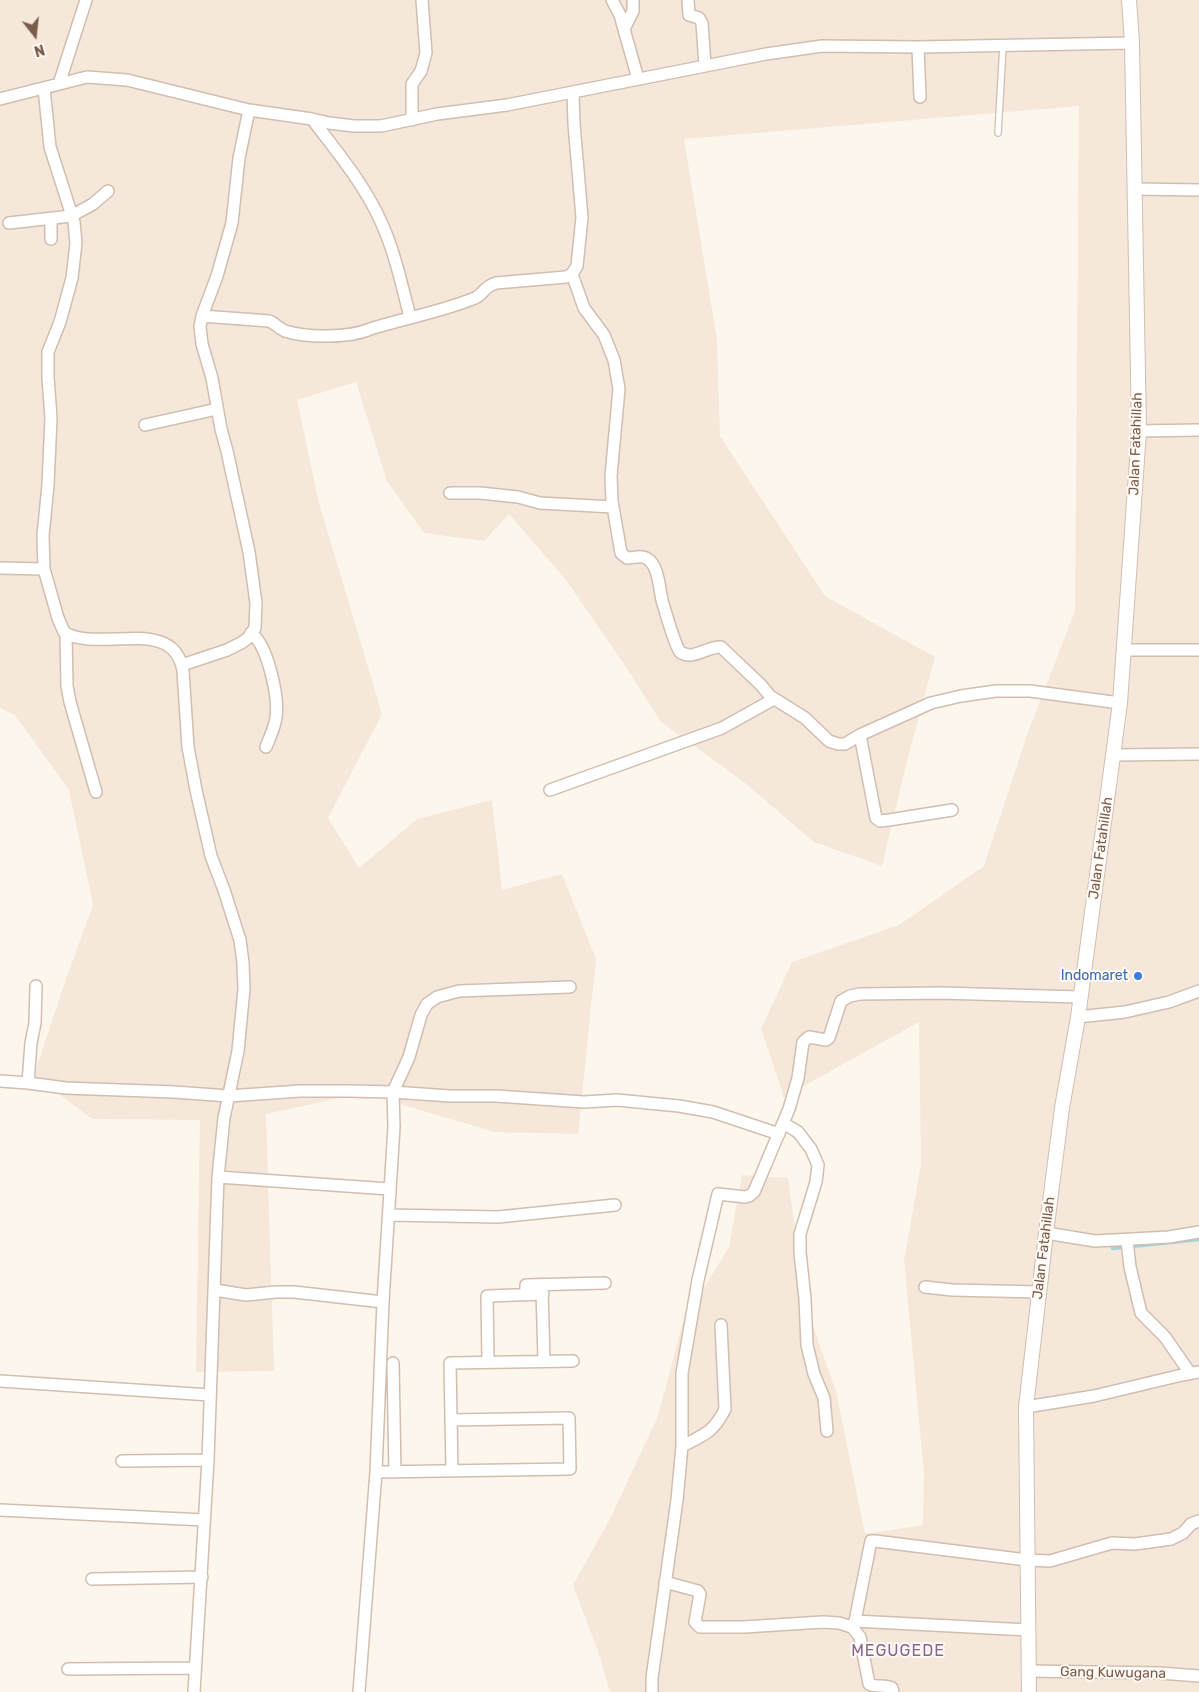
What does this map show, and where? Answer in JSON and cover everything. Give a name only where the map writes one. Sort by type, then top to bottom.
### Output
[{"type":"street","points":[[59,84],[86,0]]},
{"type":"street","points":[[412,120],[412,84],[421,72],[426,53],[422,0]]},
{"type":"street","points":[[612,0],[620,15],[638,79]]},
{"type":"street","points":[[624,30],[633,11],[633,0]]},
{"type":"street","points":[[688,0],[690,17],[699,18],[702,23],[705,65]]},
{"type":"street","name":"Jalan Fatahillah","points":[[1029,1692],[1026,1407],[1062,1108],[1078,1017],[1114,755],[1120,703],[1139,431],[1132,44],[1129,0]]},
{"type":"street","points":[[0,99],[87,77],[127,80],[249,110],[310,118],[328,123],[382,126],[437,114],[507,105],[705,65],[822,46],[918,47],[1132,44]]},
{"type":"street","points":[[918,47],[920,96]]},
{"type":"street","points":[[44,88],[50,147],[75,227],[76,243],[72,278],[60,322],[48,352],[51,418],[48,485],[43,536],[44,569],[58,618],[66,633],[67,686],[70,702],[96,792]]},
{"type":"street","points":[[202,316],[269,321],[275,323],[278,327],[294,333],[326,336],[362,332],[477,297],[487,287],[496,283],[566,277],[572,274],[577,266],[582,217],[573,92]]},
{"type":"street","points":[[182,665],[241,643],[248,638],[255,628],[256,602],[249,552],[217,409],[212,378],[202,344],[200,327],[232,223],[238,158],[249,110]]},
{"type":"street","points":[[310,118],[352,170],[382,224],[398,268],[410,317]]},
{"type":"street","points":[[1135,189],[1199,190]]},
{"type":"street","points":[[8,223],[71,216],[93,204],[108,191]]},
{"type":"street","points":[[51,239],[52,218]]},
{"type":"street","points":[[572,274],[584,308],[604,335],[614,360],[619,389],[611,476],[613,507],[621,554],[627,558],[648,558],[657,573],[663,604],[680,652],[687,656],[721,647],[774,699],[805,718],[829,740],[838,744],[846,744],[860,735],[931,703],[961,696],[996,691],[1030,691],[1120,703]]},
{"type":"street","points":[[146,425],[217,409]]},
{"type":"street","points":[[1139,431],[1199,430]]},
{"type":"street","points":[[450,493],[480,493],[518,497],[540,503],[613,507]]},
{"type":"street","points":[[0,568],[44,569]]},
{"type":"street","points":[[66,633],[85,640],[129,637],[153,640],[175,651],[182,665],[188,747],[205,835],[240,940],[244,963],[244,989],[238,1052],[224,1118],[218,1177],[208,1460],[194,1692]]},
{"type":"street","points":[[252,633],[261,645],[276,694],[276,717],[266,747]]},
{"type":"street","points":[[1124,650],[1199,650]]},
{"type":"street","points":[[550,790],[722,728],[752,713],[774,699]]},
{"type":"street","points":[[860,735],[876,818],[880,821],[952,810]]},
{"type":"street","points":[[1114,755],[1199,754]]},
{"type":"street","points":[[28,1082],[31,1043],[35,1023],[36,986]]},
{"type":"street","points":[[359,1692],[376,1472],[382,1302],[394,1127],[393,1092],[409,1056],[421,1015],[427,1004],[437,996],[459,991],[570,987]]},
{"type":"street","points":[[1078,1017],[1124,1012],[1168,1002],[1199,991]]},
{"type":"street","points":[[652,1692],[652,1678],[677,1500],[682,1446],[682,1373],[698,1280],[718,1194],[745,1197],[751,1195],[789,1109],[798,1078],[803,1042],[809,1037],[826,1040],[829,1038],[841,1001],[850,996],[860,994],[941,993],[1080,997]]},
{"type":"street","points":[[0,1081],[28,1082],[66,1088],[229,1096],[300,1091],[524,1097],[584,1102],[617,1100],[680,1106],[798,1132],[811,1149],[818,1165],[816,1182],[800,1234],[800,1252],[806,1299],[807,1345],[814,1374],[824,1398],[828,1431]]},
{"type":"street","points":[[218,1177],[389,1189]]},
{"type":"street","points":[[389,1215],[498,1217],[615,1205]]},
{"type":"street","points":[[1046,1233],[1127,1245],[1199,1232]]},
{"type":"street","points":[[1026,1407],[1094,1396],[1195,1373],[1141,1313],[1127,1245]]},
{"type":"street","points":[[488,1362],[487,1296],[526,1295],[542,1290],[604,1283]]},
{"type":"street","points":[[925,1287],[952,1290],[1039,1292]]},
{"type":"street","points":[[215,1290],[246,1294],[294,1292],[382,1302]]},
{"type":"street","points":[[542,1290],[544,1361]]},
{"type":"street","points":[[682,1446],[708,1432],[719,1421],[725,1409],[721,1325]]},
{"type":"street","points":[[452,1471],[450,1363],[573,1361]]},
{"type":"street","points":[[394,1363],[395,1472]]},
{"type":"street","points":[[0,1381],[210,1395]]},
{"type":"street","points":[[376,1472],[570,1469],[569,1418],[451,1420]]},
{"type":"street","points":[[122,1461],[208,1460]]},
{"type":"street","points":[[0,1510],[204,1520]]},
{"type":"street","points":[[893,1692],[892,1688],[888,1686],[873,1686],[870,1684],[860,1636],[854,1624],[871,1541],[1027,1560],[1050,1561],[1112,1543],[1135,1544],[1170,1539],[1184,1533],[1191,1524],[1199,1521]]},
{"type":"street","points":[[92,1579],[202,1577]]},
{"type":"street","points":[[665,1582],[699,1592],[695,1622],[700,1626],[744,1627],[823,1622],[1028,1630]]},
{"type":"street","points":[[68,1669],[194,1668]]},
{"type":"street","name":"Gang Kuwugana","points":[[1028,1671],[1160,1673],[1199,1676]]},
{"type":"lane","points":[[998,133],[1002,46]]},
{"type":"shaded area","points":[[0,0],[1199,0],[1199,1692],[610,1692],[599,1654],[573,1585],[609,1521],[658,1416],[683,1322],[729,1247],[742,1175],[788,1178],[806,1307],[836,1391],[865,1534],[923,1525],[924,1473],[904,1261],[921,1164],[919,1022],[784,1097],[761,1029],[792,962],[899,925],[984,866],[1027,735],[1075,611],[1079,106],[684,139],[717,340],[720,436],[825,596],[935,657],[908,757],[882,866],[814,842],[745,783],[661,722],[566,580],[509,514],[484,541],[424,533],[387,481],[356,382],[297,400],[319,503],[382,714],[328,818],[359,868],[417,819],[492,800],[502,890],[562,874],[596,959],[578,1134],[495,1132],[362,1093],[266,1114],[274,1371],[196,1372],[200,1120],[92,1119],[34,1075],[93,905],[69,790],[15,715],[0,708]]},
{"type":"waterway","points":[[1113,1248],[1199,1239]]},
{"type":"place","name":"Indomaret","points":[[1138,976]]},
{"type":"district","name":"MEGUGEDE","points":[[898,1651]]}]
